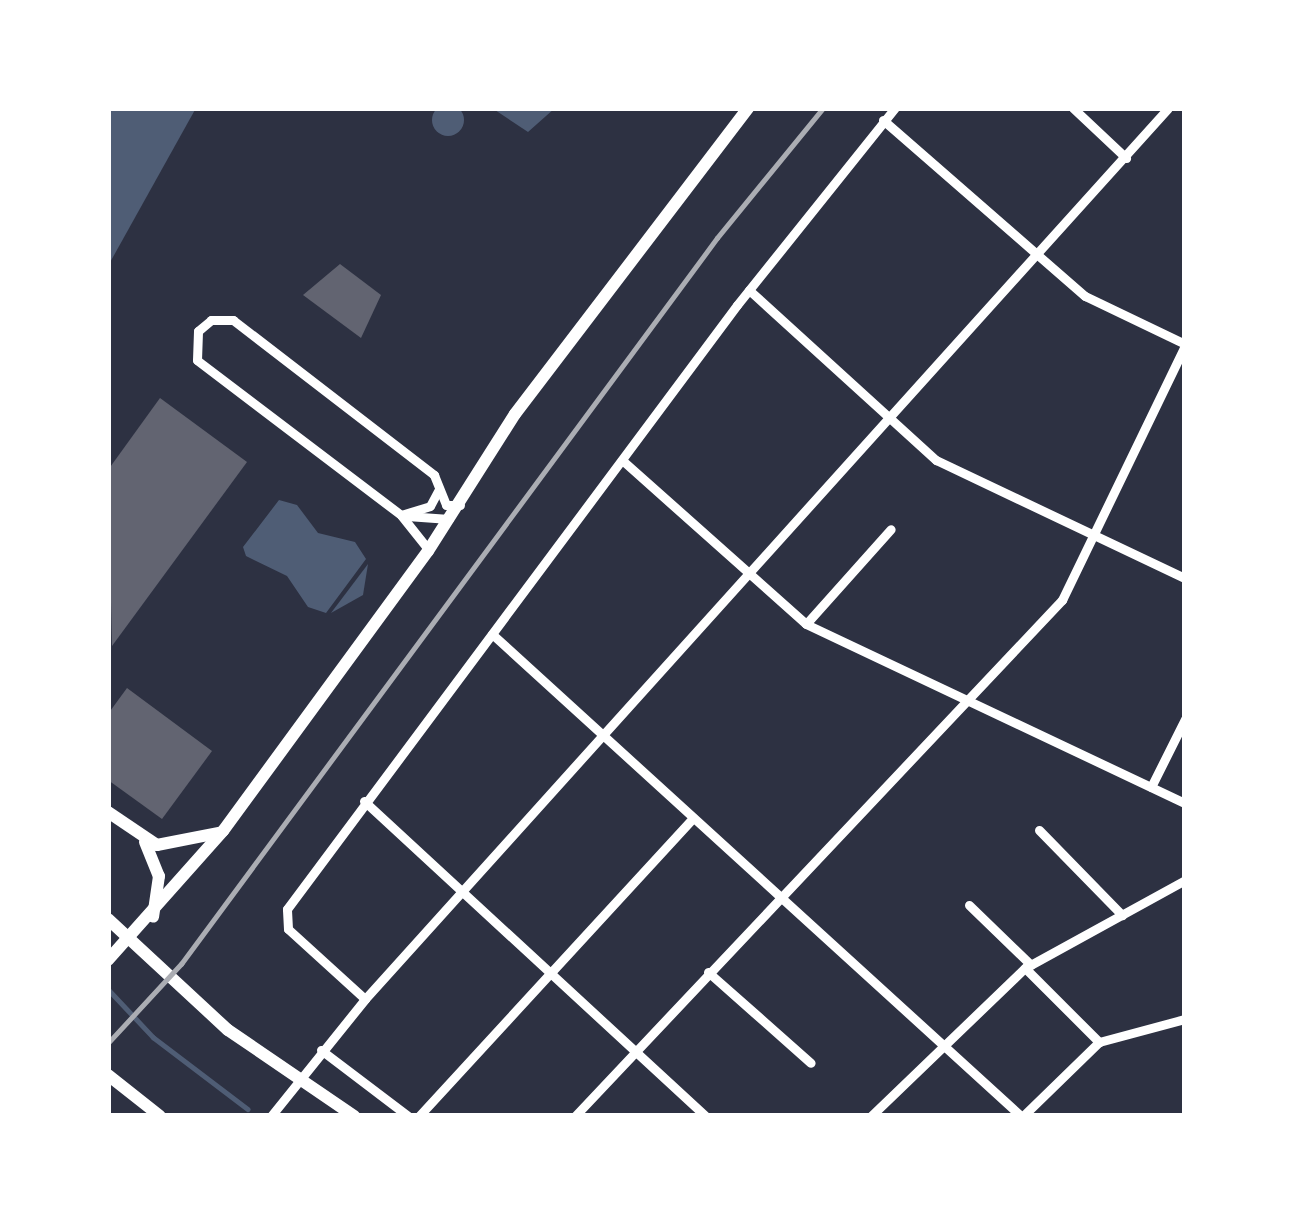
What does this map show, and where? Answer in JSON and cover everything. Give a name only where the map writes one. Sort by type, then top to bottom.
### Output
[{"type":"main road","points":[[108,960],[152,918],[223,831],[460,506],[515,414],[748,108]]},
{"type":"main road","points":[[108,812],[145,842],[158,876],[152,918]]},
{"type":"main road","points":[[145,842],[179,846],[223,831]]},
{"type":"main road","points":[[108,919],[196,1004],[354,1116]]},
{"type":"main road","points":[[112,1079],[160,1116]]},
{"type":"street","points":[[364,999],[284,918],[364,801],[748,290],[895,108]]},
{"type":"street","points":[[1073,108],[1126,158]]},
{"type":"street","points":[[271,1116],[364,999],[606,738],[1168,108]]},
{"type":"street","points":[[575,1116],[962,698],[1062,600],[1185,344],[1084,296],[884,120]]},
{"type":"street","points":[[748,290],[953,470],[1096,532],[1185,578]]},
{"type":"street","points":[[428,550],[401,515],[197,360],[194,341],[203,325],[232,320],[434,475],[446,505],[460,506]]},
{"type":"street","points":[[622,460],[806,624],[1185,803]]},
{"type":"street","points":[[401,515],[435,502],[438,485]]},
{"type":"street","points":[[401,515],[450,519]]},
{"type":"street","points":[[806,624],[891,529]]},
{"type":"street","points":[[492,634],[1022,1116],[1099,1042],[1185,1019]]},
{"type":"street","points":[[1151,787],[1185,719]]},
{"type":"street","points":[[364,801],[705,1116]]},
{"type":"street","points":[[419,1116],[694,818]]},
{"type":"street","points":[[1039,830],[1122,915]]},
{"type":"street","points":[[871,1116],[940,1043],[1028,967],[1185,880]]},
{"type":"street","points":[[969,905],[1099,1042]]},
{"type":"street","points":[[708,973],[811,1063]]},
{"type":"street","points":[[320,1050],[408,1116]]},
{"type":"water","points":[[448,104],[459,109],[464,120],[459,131],[448,136],[437,131],[432,120],[437,109]]},
{"type":"water","points":[[108,108],[196,108],[108,266]]},
{"type":"water","points":[[492,108],[555,108],[528,132]]},
{"type":"water","points":[[279,500],[297,505],[318,533],[355,542],[366,559],[326,613],[308,607],[287,576],[246,556],[243,547]]},
{"type":"water","points":[[368,564],[363,595],[331,613]]},
{"type":"building","points":[[340,264],[381,295],[361,338],[303,295]]},
{"type":"building","points":[[160,398],[247,462],[112,646],[108,470]]},
{"type":"building","points":[[127,688],[212,751],[162,819],[108,780],[108,714]]},
{"type":"waterway","points":[[108,989],[153,1037],[248,1109]]},
{"type":"railway","points":[[108,1043],[181,964],[717,238],[823,108]]}]
